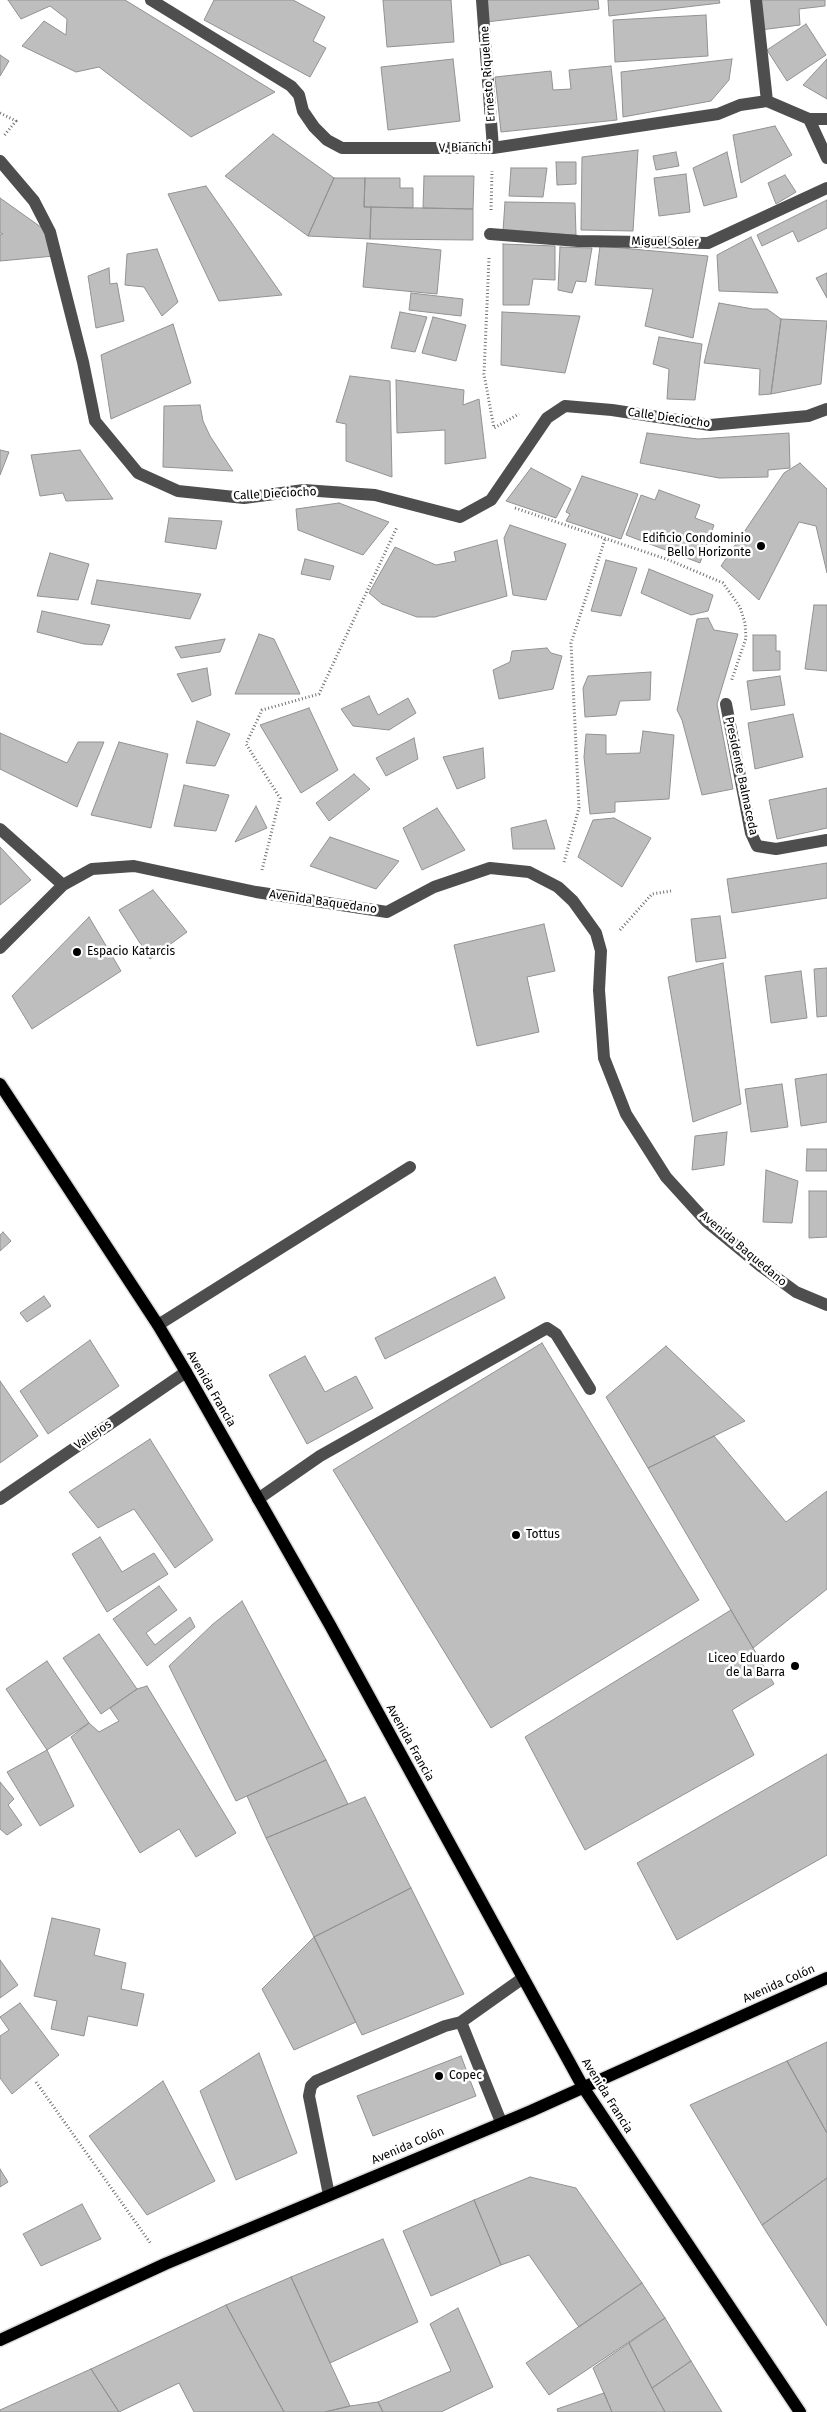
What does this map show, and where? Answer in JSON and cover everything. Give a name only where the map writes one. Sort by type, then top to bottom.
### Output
[{"type":"main road","name":"Avenida Francia","points":[[0,1084],[158,1325],[186,1372],[330,1626],[583,2087],[800,2412]]},
{"type":"main road","name":"Avenida Colón","points":[[0,2340],[165,2264],[583,2087],[827,1978]]},
{"type":"street","name":"V. Bianchi","points":[[151,0],[291,86],[298,95],[303,111],[314,127],[327,140],[342,148],[493,148],[718,114],[740,106],[767,101]]},
{"type":"street","name":"Ernesto Riquelme","points":[[482,0],[493,148]]},
{"type":"street","points":[[756,0],[767,101],[808,118],[827,120]]},
{"type":"street","points":[[808,118],[827,158]]},
{"type":"street","name":"Calle Dieciocho","points":[[0,161],[34,201],[50,232],[83,362],[95,422],[138,473],[178,492],[244,498],[304,490],[375,495],[460,517],[491,500],[547,418],[565,406],[612,410],[710,425],[808,416],[827,409]]},
{"type":"street","name":"Miguel Soler","points":[[490,234],[578,241],[708,243],[827,188]]},
{"type":"street","name":"Presidente Balmaceda","points":[[726,704],[751,833],[758,846],[776,849],[827,840]]},
{"type":"street","points":[[0,829],[62,885]]},
{"type":"street","name":"Avenida Baquedano","points":[[0,948],[62,885],[92,869],[134,866],[256,892],[388,912],[434,887],[490,868],[529,872],[558,887],[573,901],[596,933],[601,951],[599,990],[604,1058],[626,1114],[666,1177],[706,1221],[762,1267],[796,1292],[827,1305]]},
{"type":"street","points":[[158,1325],[410,1166]]},
{"type":"street","points":[[258,1499],[320,1456],[547,1328],[556,1334],[590,1389]]},
{"type":"street","name":"Vallejos","points":[[0,1499],[186,1372]]},
{"type":"street","points":[[329,2195],[309,2096],[312,2086],[316,2081],[445,2026],[461,2022],[523,1978]]},
{"type":"street","points":[[461,2022],[501,2122]]},
{"type":"path","points":[[0,113],[16,120],[0,141]]},
{"type":"path","points":[[493,148],[484,374],[494,428],[528,409]]},
{"type":"path","name":"Presidente Balmaceda","points":[[491,500],[669,560],[723,583],[740,607],[745,623],[746,638],[726,704]]},
{"type":"path","points":[[256,892],[280,798],[246,744],[262,710],[318,694],[408,504]]},
{"type":"path","points":[[558,887],[579,808],[571,643],[605,539]]},
{"type":"path","points":[[601,951],[652,894],[671,891]]},
{"type":"path","points":[[36,2082],[165,2264]]},
{"type":"building","points":[[8,0],[125,0],[275,92],[191,137],[99,67],[76,72],[22,46],[44,21],[66,35],[67,19],[50,6],[21,19]]},
{"type":"building","points":[[214,0],[293,0],[325,17],[313,41],[326,48],[310,77],[204,20]]},
{"type":"building","points":[[383,0],[451,0],[454,42],[387,47]]},
{"type":"building","points":[[484,0],[598,0],[599,9],[486,22]]},
{"type":"building","points":[[608,0],[719,0],[720,3],[609,16]]},
{"type":"building","points":[[757,0],[825,0],[825,6],[799,9],[800,25],[760,30]]},
{"type":"building","points":[[706,15],[708,56],[615,62],[613,20]]},
{"type":"building","points":[[806,24],[826,55],[787,81],[767,50]]},
{"type":"building","points":[[0,55],[9,61],[0,76]]},
{"type":"building","points":[[453,59],[460,121],[388,130],[381,67]]},
{"type":"building","points":[[732,59],[729,80],[711,101],[623,117],[621,72]]},
{"type":"building","points":[[827,59],[827,99],[803,85]]},
{"type":"building","points":[[611,66],[617,120],[501,132],[495,77],[551,71],[553,90],[571,89],[569,70]]},
{"type":"building","points":[[775,126],[792,155],[741,183],[733,135]]},
{"type":"building","points":[[273,134],[334,178],[308,236],[225,176]]},
{"type":"building","points":[[638,150],[633,231],[581,230],[582,157]]},
{"type":"building","points":[[676,152],[679,166],[656,170],[653,156]]},
{"type":"building","points":[[727,152],[737,197],[704,206],[693,168]]},
{"type":"building","points":[[556,162],[576,162],[576,184],[557,185]]},
{"type":"building","points":[[511,168],[547,168],[543,197],[509,196]]},
{"type":"building","points":[[686,174],[690,212],[659,216],[654,178]]},
{"type":"building","points":[[785,175],[796,192],[776,204],[768,183]]},
{"type":"building","points":[[424,176],[474,176],[473,209],[423,208]]},
{"type":"building","points":[[334,178],[365,178],[364,207],[371,207],[370,239],[308,236]]},
{"type":"building","points":[[365,178],[400,178],[400,188],[413,188],[413,208],[364,207]]},
{"type":"building","points":[[206,186],[282,295],[219,301],[168,194]]},
{"type":"building","points":[[0,198],[45,230],[54,256],[0,261],[0,234],[3,234],[0,232]]},
{"type":"building","points":[[827,200],[827,228],[798,242],[793,231],[762,246],[757,235]]},
{"type":"building","points":[[505,202],[575,203],[576,235],[503,231]]},
{"type":"building","points":[[371,207],[473,209],[473,240],[370,239]]},
{"type":"building","points":[[751,237],[778,293],[719,291],[717,255]]},
{"type":"building","points":[[367,243],[441,250],[437,294],[363,287]]},
{"type":"building","points":[[503,244],[555,246],[555,280],[533,279],[529,305],[503,305]]},
{"type":"building","points":[[600,246],[708,256],[693,338],[645,326],[653,289],[595,285]]},
{"type":"building","points":[[560,247],[592,248],[586,282],[576,281],[572,293],[558,290]]},
{"type":"building","points":[[157,249],[178,302],[162,316],[144,287],[125,285],[127,254]]},
{"type":"building","points":[[109,268],[110,284],[117,283],[124,321],[96,328],[88,276]]},
{"type":"building","points":[[827,273],[827,298],[816,278]]},
{"type":"building","points":[[411,293],[463,299],[461,316],[409,310]]},
{"type":"building","points":[[719,303],[753,309],[767,309],[781,319],[771,394],[759,395],[760,369],[704,363]]},
{"type":"building","points":[[400,312],[427,317],[415,352],[391,348]]},
{"type":"building","points":[[502,312],[580,316],[565,373],[501,365]]},
{"type":"building","points":[[433,317],[466,325],[456,361],[422,353]]},
{"type":"building","points":[[781,319],[827,321],[821,384],[771,394]]},
{"type":"building","points":[[173,324],[191,383],[111,419],[101,355]]},
{"type":"building","points":[[659,337],[702,344],[695,400],[667,399],[669,369],[653,364]]},
{"type":"building","points":[[350,376],[390,381],[392,477],[346,461],[346,424],[336,422]]},
{"type":"building","points":[[396,380],[464,390],[463,405],[479,399],[486,458],[445,464],[445,430],[397,433]]},
{"type":"building","points":[[200,405],[203,421],[210,436],[233,471],[163,467],[164,406]]},
{"type":"building","points":[[647,433],[698,439],[789,433],[790,468],[768,470],[768,477],[719,478],[640,463]]},
{"type":"building","points":[[0,450],[9,452],[0,475]]},
{"type":"building","points":[[80,450],[113,499],[66,501],[63,493],[40,496],[31,455]]},
{"type":"building","name":"Edificio Condominio Bello Horizonte","points":[[800,463],[827,489],[827,573],[816,526],[799,522],[759,600],[721,566],[784,473]]},
{"type":"building","points":[[531,468],[571,489],[556,518],[506,501]]},
{"type":"building","points":[[582,476],[638,494],[621,539],[566,521],[570,514],[566,512]]},
{"type":"building","points":[[659,490],[700,505],[695,518],[714,525],[700,563],[626,535],[641,495],[655,500]]},
{"type":"building","points":[[339,503],[389,522],[363,555],[298,530],[296,509]]},
{"type":"building","points":[[169,518],[222,521],[216,549],[165,542]]},
{"type":"building","points":[[510,525],[566,544],[546,600],[513,595],[504,538]]},
{"type":"building","points":[[497,540],[507,596],[435,617],[417,617],[382,604],[369,593],[395,547],[436,565],[456,561],[454,552]]},
{"type":"building","points":[[50,553],[89,564],[78,600],[37,596]]},
{"type":"building","points":[[305,559],[334,566],[330,580],[301,574]]},
{"type":"building","points":[[606,560],[637,568],[621,616],[591,611]]},
{"type":"building","points":[[649,569],[713,595],[708,611],[691,615],[641,593]]},
{"type":"building","points":[[97,580],[201,594],[190,619],[91,604]]},
{"type":"building","points":[[814,605],[827,605],[827,671],[805,669]]},
{"type":"building","points":[[42,611],[110,625],[102,645],[84,644],[37,632]]},
{"type":"building","points":[[708,618],[714,630],[738,634],[717,704],[733,789],[702,795],[682,720],[677,710],[697,619]]},
{"type":"building","points":[[259,634],[274,639],[300,694],[235,694]]},
{"type":"building","points":[[753,635],[776,635],[776,651],[780,651],[780,670],[753,671]]},
{"type":"building","points":[[225,639],[220,652],[181,658],[175,647]]},
{"type":"building","points":[[547,648],[551,653],[562,656],[553,689],[499,699],[493,670],[510,662],[512,651]]},
{"type":"building","points":[[207,668],[211,695],[192,702],[177,674]]},
{"type":"building","points":[[651,672],[650,700],[620,701],[616,715],[585,717],[583,688],[588,676]]},
{"type":"building","points":[[780,676],[785,705],[751,710],[747,681]]},
{"type":"building","points":[[369,696],[378,715],[408,698],[416,713],[389,730],[353,726],[341,709]]},
{"type":"building","points":[[309,708],[338,770],[301,793],[260,725]]},
{"type":"building","points":[[793,714],[803,757],[755,769],[748,723]]},
{"type":"building","points":[[197,721],[230,734],[215,766],[186,763]]},
{"type":"building","points":[[643,731],[674,735],[669,799],[615,802],[615,812],[590,814],[584,757],[586,734],[606,735],[606,754],[640,753]]},
{"type":"building","points":[[0,733],[67,763],[78,742],[104,742],[77,807],[0,769]]},
{"type":"building","points":[[414,738],[418,759],[386,776],[376,758]]},
{"type":"building","points":[[119,742],[168,754],[151,828],[91,815]]},
{"type":"building","points":[[483,748],[485,778],[457,789],[443,757]]},
{"type":"building","points":[[354,774],[370,789],[329,821],[316,803]]},
{"type":"building","points":[[184,785],[229,795],[216,831],[174,826]]},
{"type":"building","points":[[827,788],[827,828],[777,839],[769,800]]},
{"type":"building","points":[[256,806],[267,828],[235,842]]},
{"type":"building","points":[[437,808],[465,850],[422,870],[403,828]]},
{"type":"building","points":[[614,818],[651,838],[622,887],[578,857],[593,820]]},
{"type":"building","points":[[546,820],[555,849],[513,849],[511,828]]},
{"type":"building","points":[[330,837],[399,861],[376,889],[310,866]]},
{"type":"building","points":[[0,847],[31,880],[0,905]]},
{"type":"building","points":[[827,863],[827,898],[732,913],[727,879]]},
{"type":"building","points":[[153,890],[187,932],[150,959],[119,910]]},
{"type":"building","points":[[720,916],[726,958],[696,962],[691,919]]},
{"type":"building","points":[[89,917],[121,971],[32,1029],[12,996]]},
{"type":"building","points":[[544,924],[555,971],[527,977],[539,1032],[477,1046],[454,945]]},
{"type":"building","points":[[723,963],[741,1104],[693,1122],[668,977]]},
{"type":"building","points":[[827,968],[827,1016],[817,1017],[814,969]]},
{"type":"building","points":[[801,971],[807,1018],[771,1023],[765,976]]},
{"type":"building","points":[[827,1074],[827,1122],[801,1126],[795,1079]]},
{"type":"building","points":[[782,1084],[788,1127],[751,1132],[745,1089]]},
{"type":"building","points":[[727,1132],[724,1165],[692,1170],[695,1136]]},
{"type":"building","points":[[807,1149],[827,1149],[827,1171],[806,1171]]},
{"type":"building","points":[[766,1170],[798,1181],[792,1223],[763,1222]]},
{"type":"building","points":[[809,1191],[827,1191],[827,1237],[809,1238]]},
{"type":"building","points":[[3,1232],[11,1241],[0,1251],[0,1235]]},
{"type":"building","points":[[495,1277],[505,1298],[385,1359],[375,1338]]},
{"type":"building","points":[[44,1296],[51,1306],[27,1322],[20,1313]]},
{"type":"building","points":[[90,1340],[119,1386],[48,1434],[20,1391]]},
{"type":"building","name":"Tottus","points":[[542,1343],[699,1600],[491,1728],[333,1470]]},
{"type":"building","points":[[666,1346],[745,1421],[648,1468],[606,1397]]},
{"type":"building","points":[[305,1356],[325,1392],[356,1376],[373,1408],[307,1444],[269,1375]]},
{"type":"building","points":[[0,1381],[38,1436],[0,1463]]},
{"type":"building","points":[[714,1436],[786,1522],[827,1491],[827,1589],[753,1648],[648,1468]]},
{"type":"building","points":[[150,1439],[213,1540],[175,1568],[134,1509],[98,1528],[69,1492]]},
{"type":"building","points":[[100,1537],[122,1572],[154,1553],[168,1574],[107,1612],[72,1554]]},
{"type":"building","points":[[159,1586],[177,1610],[146,1633],[155,1645],[190,1617],[195,1627],[147,1666],[113,1619]]},
{"type":"building","points":[[242,1601],[326,1760],[236,1801],[169,1666],[213,1624]]},
{"type":"building","points":[[731,1610],[774,1684],[732,1710],[754,1755],[585,1850],[525,1737]]},
{"type":"building","points":[[99,1634],[137,1689],[101,1714],[63,1658]]},
{"type":"building","points":[[47,1661],[89,1723],[47,1750],[6,1689]]},
{"type":"building","points":[[147,1686],[236,1833],[196,1857],[179,1829],[140,1853],[71,1737],[89,1723],[99,1732],[119,1721],[110,1708],[137,1689]]},
{"type":"building","points":[[47,1750],[74,1806],[40,1826],[7,1772]]},
{"type":"building","points":[[827,1754],[827,1855],[677,1940],[637,1863]]},
{"type":"building","points":[[326,1760],[348,1804],[266,1838],[247,1796]]},
{"type":"building","points":[[0,1782],[14,1799],[8,1805],[22,1825],[7,1835],[0,1829]]},
{"type":"building","points":[[365,1797],[411,1888],[314,1937],[266,1838]]},
{"type":"building","points":[[411,1888],[464,1994],[362,2035],[314,1937]]},
{"type":"building","points":[[52,1918],[100,1929],[94,1955],[126,1963],[121,1989],[144,1994],[137,2026],[88,2016],[84,2036],[51,2029],[57,2001],[34,1996]]},
{"type":"building","points":[[314,1937],[356,2022],[294,2050],[262,1989]]},
{"type":"building","points":[[0,1960],[18,1985],[0,1998]]},
{"type":"building","points":[[20,2003],[59,2055],[12,2094],[0,2078],[0,2036],[9,2030],[0,2017]]},
{"type":"building","points":[[827,2042],[827,2133],[787,2061]]},
{"type":"building","points":[[259,2053],[297,2153],[236,2180],[200,2091]]},
{"type":"building","name":"Copec","points":[[461,2056],[476,2096],[373,2136],[357,2096]]},
{"type":"building","points":[[787,2061],[827,2133],[827,2178],[762,2225],[690,2105]]},
{"type":"building","points":[[163,2081],[215,2181],[147,2215],[89,2136]]},
{"type":"building","points":[[0,2169],[8,2182],[0,2187]]},
{"type":"building","points":[[530,2177],[576,2188],[642,2283],[579,2327],[529,2255],[501,2265],[474,2200]]},
{"type":"building","points":[[827,2178],[827,2326],[762,2225]]},
{"type":"building","points":[[474,2200],[501,2265],[431,2296],[403,2231]]},
{"type":"building","points":[[82,2204],[101,2239],[41,2266],[23,2234]]},
{"type":"building","points":[[383,2239],[418,2322],[330,2363],[291,2277]]},
{"type":"building","points":[[291,2277],[350,2406],[325,2412],[284,2412],[226,2305]]},
{"type":"building","points":[[642,2283],[665,2318],[549,2395],[526,2363]]},
{"type":"building","points":[[226,2305],[284,2412],[194,2412],[179,2383],[119,2412],[91,2369]]},
{"type":"building","points":[[458,2308],[493,2387],[441,2412],[383,2412],[378,2402],[451,2371],[430,2324]]},
{"type":"building","points":[[665,2318],[691,2361],[652,2388],[629,2343]]},
{"type":"building","points":[[629,2343],[665,2412],[612,2412],[593,2368]]},
{"type":"building","points":[[691,2361],[722,2412],[665,2412],[652,2388]]},
{"type":"building","points":[[91,2369],[119,2412],[0,2412],[0,2410]]},
{"type":"building","points":[[604,2393],[612,2412],[558,2412],[557,2409]]},
{"type":"building","points":[[378,2402],[383,2412],[325,2412],[350,2406]]},
{"type":"place","name":"Edificio Condominio Bello Horizonte","points":[[761,546]]},
{"type":"place","name":"Espacio Katarcis","points":[[77,952]]},
{"type":"place","name":"Tottus","points":[[516,1535]]},
{"type":"place","name":"Liceo Eduardo de la Barra","points":[[795,1666]]},
{"type":"place","name":"Copec","points":[[439,2076]]}]
